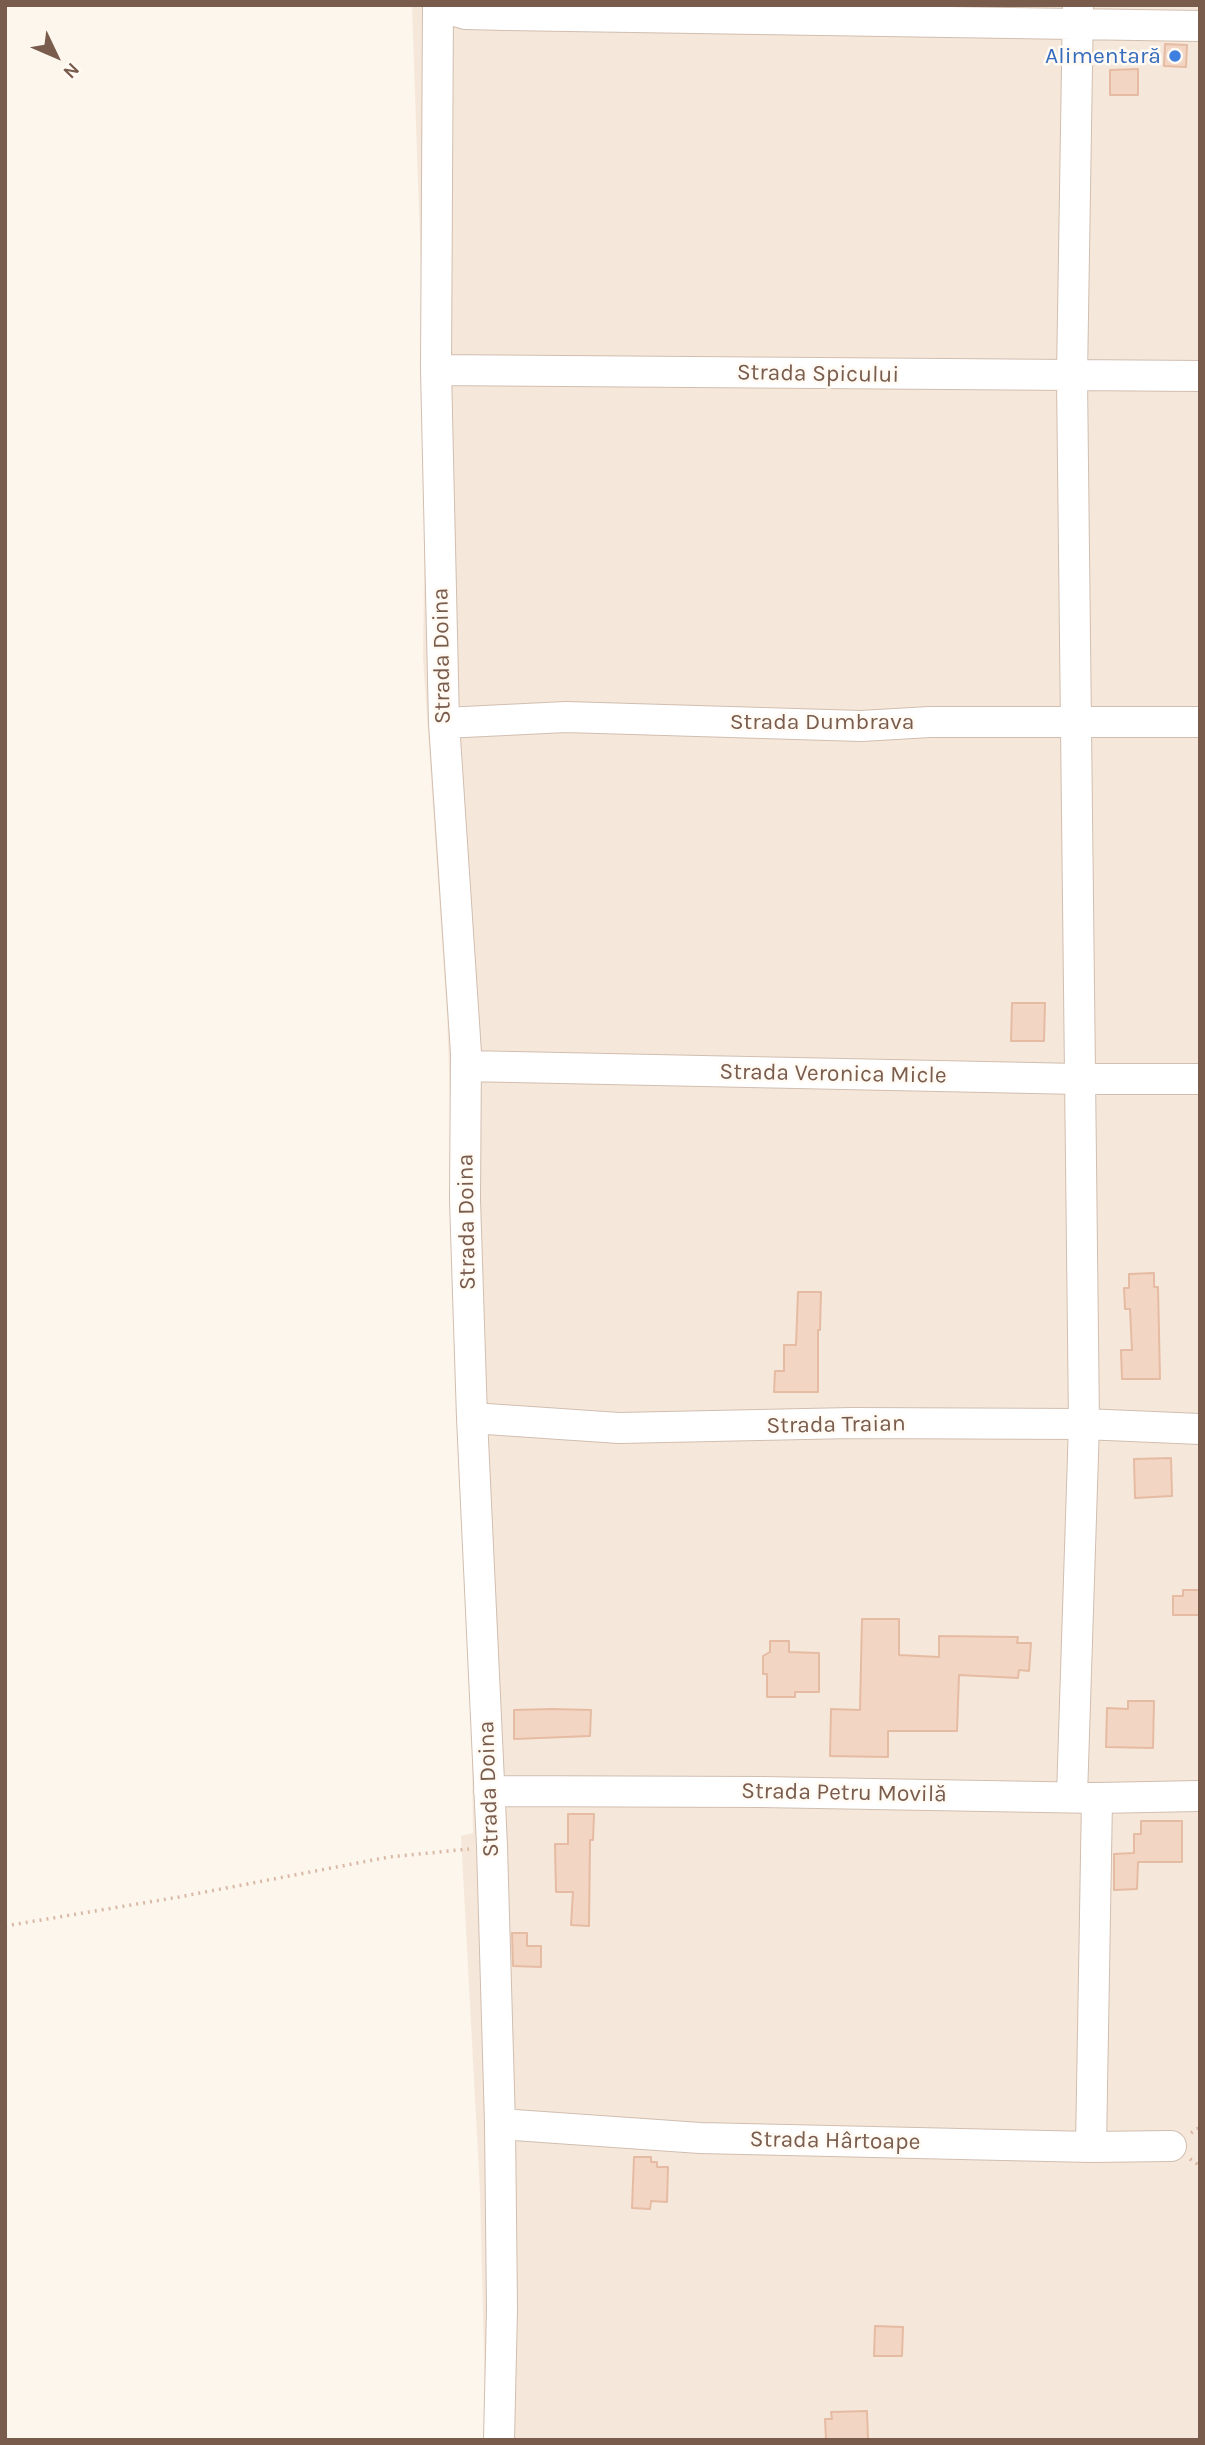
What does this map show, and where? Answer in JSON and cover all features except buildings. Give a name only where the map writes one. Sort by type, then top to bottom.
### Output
[{"type":"street","points":[[438,5],[466,14],[506,16],[1077,14],[1200,26]]},
{"type":"street","name":"Strada Doina","points":[[438,5],[436,370],[444,723],[466,1066],[465,1200],[472,1418],[492,1846],[500,2124],[502,2309],[499,2440]]},
{"type":"street","points":[[1077,14],[1072,377],[1084,1424],[1084,1797],[1091,2147]]},
{"type":"street","name":"Strada Spicului","points":[[436,370],[1200,376]]},
{"type":"street","name":"Strada Dumbrava","points":[[444,723],[565,718],[861,726],[930,722],[1200,722]]},
{"type":"street","name":"Strada Veronica Micle","points":[[466,1066],[1079,1079],[1200,1079]]},
{"type":"street","name":"Strada Traian","points":[[472,1418],[619,1429],[852,1423],[1084,1424],[1200,1429]]},
{"type":"street","name":"Strada Petru Movilă","points":[[489,1791],[1200,1796]]},
{"type":"street","name":"Strada Hârtoape","points":[[500,2124],[700,2138],[1091,2147],[1171,2146]]},
{"type":"path","points":[[5,1926],[389,1857],[492,1846]]},
{"type":"shaded area","points":[[412,5],[1200,5],[1200,2440],[486,2440],[480,2192],[461,1836],[473,1833],[471,1687],[447,1014],[423,658],[426,417]]},
{"type":"place","name":"Alimentară","points":[[1175,56]]}]
